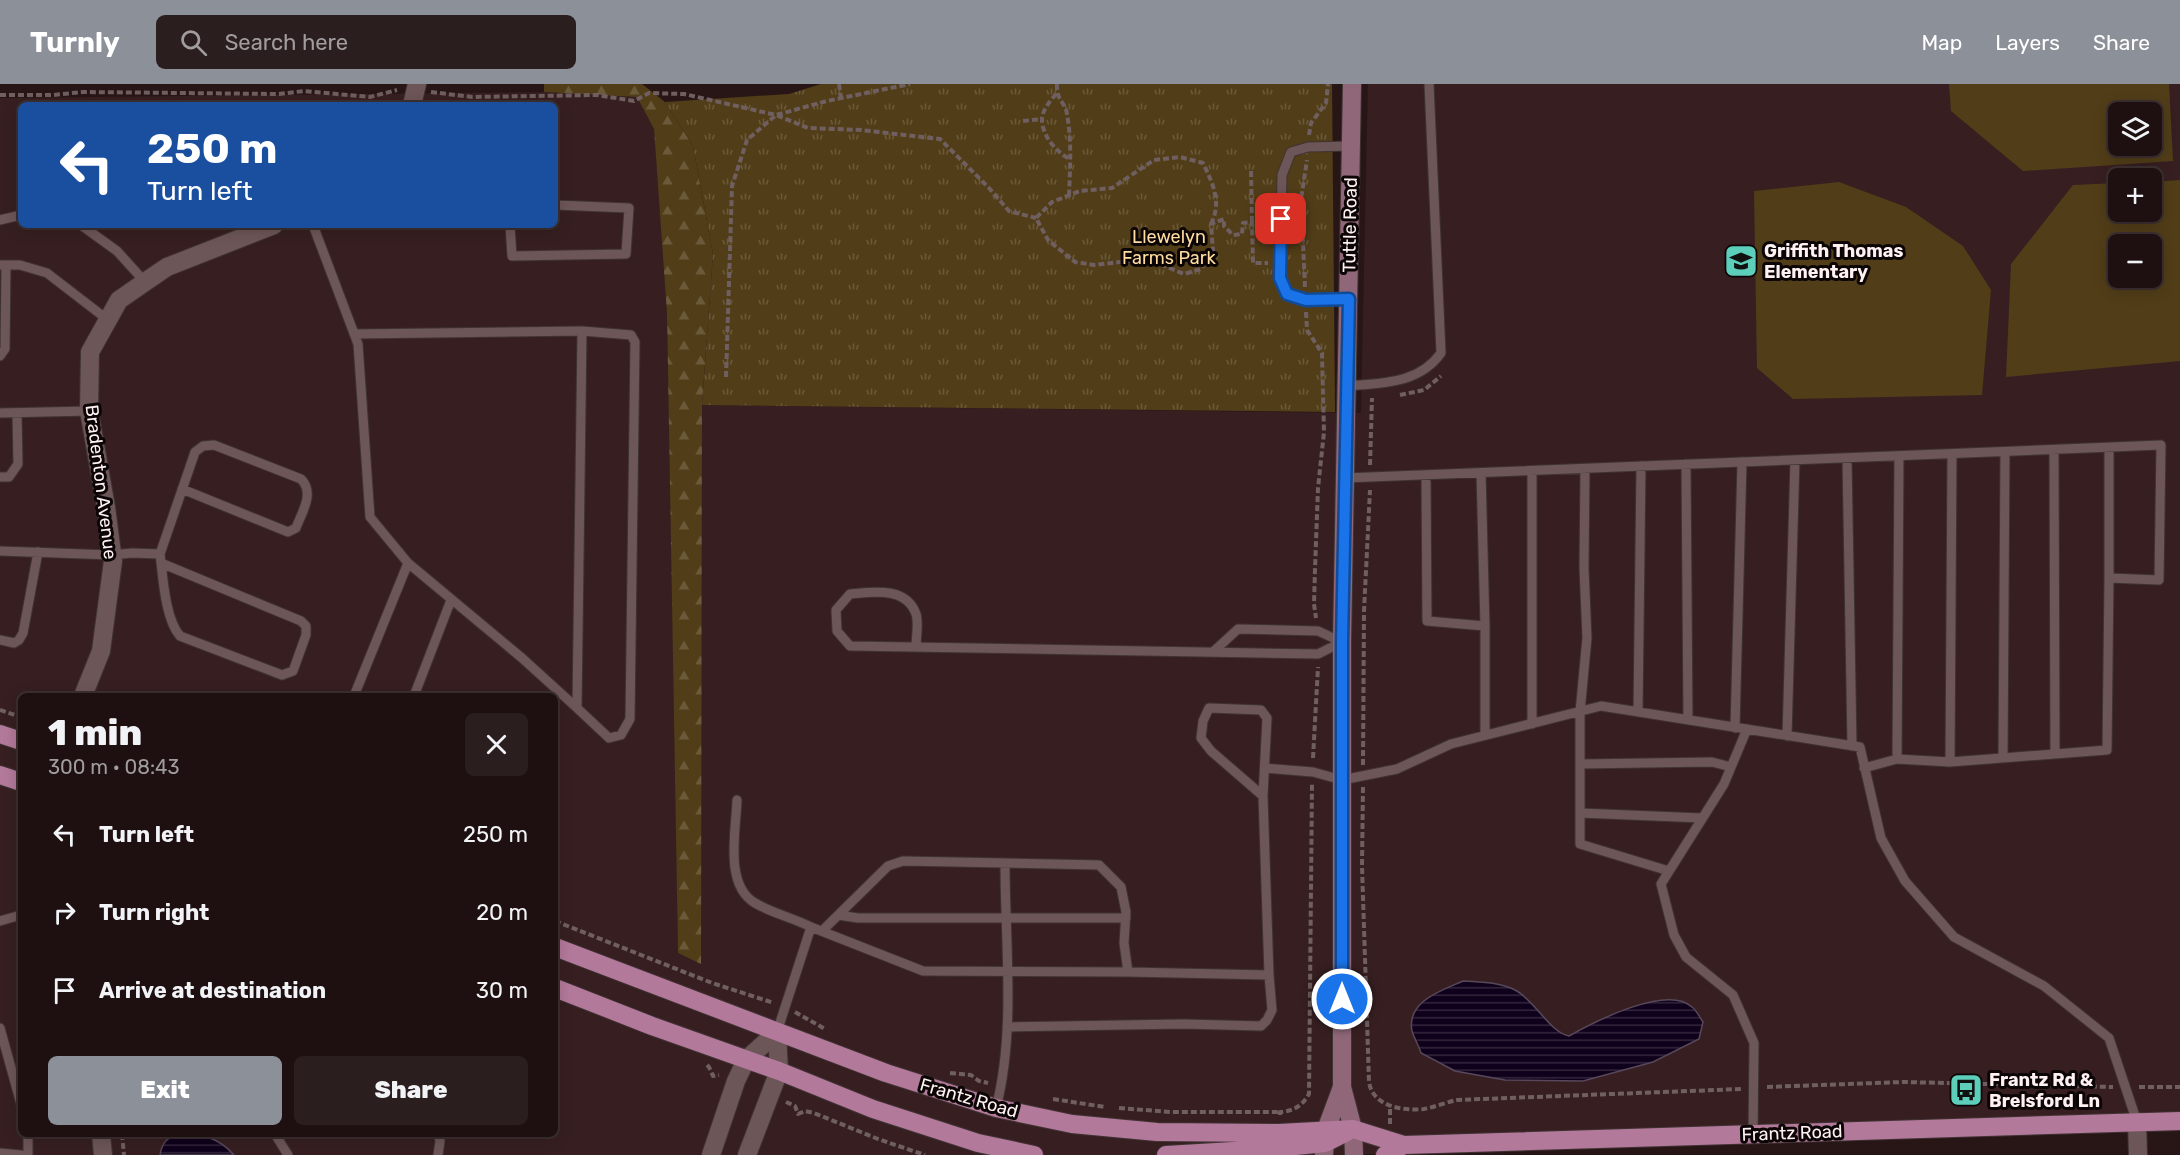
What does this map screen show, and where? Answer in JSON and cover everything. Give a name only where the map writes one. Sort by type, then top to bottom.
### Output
[{"type":"main road","name":"Tuttle Road","points":[[1342,1087],[1342,642],[1352,84]]},
{"type":"main road","points":[[0,734],[18,740]]},
{"type":"main road","points":[[0,775],[18,781]]},
{"type":"main road","name":"Frantz Road","points":[[558,948],[886,1073],[996,1108],[1072,1124],[1157,1132],[1279,1132],[1325,1143]]},
{"type":"main road","points":[[558,989],[894,1116],[978,1143],[1034,1155]]},
{"type":"main road","points":[[1342,1087],[1353,1129],[1354,1155]]},
{"type":"main road","points":[[1325,1143],[1342,1087]]},
{"type":"main road","name":"Frantz Road","points":[[1353,1129],[1404,1145],[2180,1121]]},
{"type":"main road","points":[[1166,1155],[1325,1143],[1353,1129]]},
{"type":"main road","name":"Frantz Road","points":[[1384,1155],[1404,1145]]},
{"type":"street","name":"Bradenton Avenue","points":[[84,693],[101,651],[113,561],[89,411],[90,352],[119,300],[167,267],[266,228]]},
{"type":"street","points":[[711,1155],[728,1078],[777,1032]]},
{"type":"street","points":[[747,1155],[779,1071],[777,1032]]},
{"type":"street","points":[[2137,1122],[2138,1155]]},
{"type":"street","points":[[101,1137],[103,1155]]},
{"type":"lane","points":[[1348,386],[1402,381],[1433,364],[1440,353],[1429,84]]},
{"type":"lane","points":[[1349,299],[1306,300],[1287,294],[1280,278],[1282,175],[1291,152],[1308,147],[1352,146]]},
{"type":"lane","points":[[510,228],[512,256],[626,254],[629,208],[558,205]]},
{"type":"lane","points":[[0,220],[18,216]]},
{"type":"lane","points":[[87,228],[117,251],[145,282]]},
{"type":"lane","points":[[315,228],[354,334],[358,344],[370,517],[408,563],[522,658],[609,738],[621,735],[630,719],[635,342],[631,335],[582,331],[354,334]]},
{"type":"lane","points":[[0,356],[5,349],[3,265],[20,265],[47,273],[108,320]]},
{"type":"lane","points":[[577,708],[582,331]]},
{"type":"lane","points":[[0,413],[89,411]]},
{"type":"lane","points":[[0,477],[9,477],[18,464],[17,413]]},
{"type":"lane","points":[[0,551],[112,555],[132,553],[160,558],[301,621],[306,626],[306,635],[293,671],[282,675],[180,636],[173,628],[160,558],[182,489],[195,452],[203,446],[214,445],[301,479],[306,484],[309,492],[296,528],[288,532],[182,489]]},
{"type":"lane","points":[[1346,478],[2160,446],[2159,580],[2109,578]]},
{"type":"lane","points":[[1864,768],[1897,759],[1950,762],[2107,750],[2109,448]]},
{"type":"lane","points":[[2054,450],[2055,754]]},
{"type":"lane","points":[[2003,758],[2004,452]]},
{"type":"lane","points":[[1950,762],[1952,454]]},
{"type":"lane","points":[[1897,759],[1899,456]]},
{"type":"lane","points":[[1847,458],[1852,746]]},
{"type":"lane","points":[[1787,736],[1795,460]]},
{"type":"lane","points":[[1735,728],[1742,462]]},
{"type":"lane","points":[[1686,465],[1688,720]]},
{"type":"lane","points":[[1638,712],[1641,466]]},
{"type":"lane","points":[[1585,469],[1584,568],[1587,638],[1580,712],[1580,844],[1669,871]]},
{"type":"lane","points":[[1532,471],[1532,724]]},
{"type":"lane","points":[[1481,473],[1485,735]]},
{"type":"lane","points":[[1426,475],[1427,621],[1485,626]]},
{"type":"lane","points":[[0,639],[14,643],[23,633],[38,552]]},
{"type":"lane","points":[[355,693],[408,563]]},
{"type":"lane","points":[[916,647],[916,615],[906,600],[884,591],[850,594],[836,610],[837,631],[850,646],[1318,654],[1342,642]]},
{"type":"lane","points":[[415,693],[451,600]]},
{"type":"lane","points":[[1214,651],[1238,629],[1318,631],[1342,642]]},
{"type":"lane","points":[[1265,768],[1313,772],[1342,780],[1397,769],[1451,744],[1601,706],[1860,747],[1881,838],[1905,881],[1954,937],[2044,986],[2109,1038],[2137,1122]]},
{"type":"lane","points":[[1007,1027],[1184,1024],[1257,1027],[1267,1020],[1272,1010],[1263,795],[1267,718],[1261,710],[1209,708],[1203,721],[1201,738],[1211,751],[1263,795]]},
{"type":"lane","points":[[1747,729],[1724,784],[1661,884],[1674,935],[1686,957],[1732,995],[1754,1043],[1753,1134]]},
{"type":"lane","points":[[1580,764],[1712,762],[1731,766]]},
{"type":"lane","points":[[737,800],[734,865],[738,885],[746,896],[756,904],[822,932],[923,970],[1269,975]]},
{"type":"lane","points":[[1580,813],[1702,818]]},
{"type":"lane","points":[[822,932],[888,866],[903,861],[1099,865],[1121,887],[1126,912],[1124,943],[1128,972]]},
{"type":"lane","points":[[996,1108],[1002,1087],[1007,1027],[1005,864]]},
{"type":"lane","points":[[838,915],[858,918],[1126,918]]},
{"type":"lane","points":[[0,921],[18,916]]},
{"type":"lane","points":[[777,1032],[811,927]]},
{"type":"lane","points":[[0,1028],[18,1093]]},
{"type":"lane","points":[[28,1137],[28,1155]]},
{"type":"lane","points":[[280,1137],[288,1155]]},
{"type":"lane","points":[[438,1155],[439,1137]]},
{"type":"lane","points":[[0,1153],[21,1155]]},
{"type":"path","points":[[839,84],[841,98]]},
{"type":"path","points":[[726,377],[732,186],[747,140],[776,115],[841,98],[910,84]]},
{"type":"path","points":[[1057,84],[1056,94],[1045,109],[1042,119],[1050,143],[1062,155],[1070,159]]},
{"type":"path","points":[[1318,631],[1314,604],[1318,488],[1324,432],[1322,352],[1308,330],[1301,199],[1311,123],[1326,103],[1328,84]]},
{"type":"path","points":[[0,95],[53,95],[83,92],[279,94],[304,91],[370,97],[398,89],[415,93],[472,97],[597,95],[634,101],[649,93],[684,94],[776,115],[808,128],[861,130],[940,140],[1009,211],[1036,218],[1048,240],[1076,262],[1094,265],[1137,260],[1160,264],[1184,274],[1201,269],[1213,251],[1211,224],[1217,213],[1216,192],[1203,163],[1180,157],[1154,160],[1112,188],[1080,191],[1052,202],[1036,218]]},
{"type":"path","points":[[1056,94],[1067,111],[1071,148],[1069,196]]},
{"type":"path","points":[[1023,121],[1042,119]]},
{"type":"path","points":[[1251,171],[1253,263],[1281,262]]},
{"type":"path","points":[[1211,224],[1224,219],[1224,226],[1233,235],[1242,234],[1243,223],[1251,222]]},
{"type":"path","points":[[1393,396],[1424,390],[1445,371]]},
{"type":"path","points":[[1382,396],[1371,398],[1364,611],[1362,866],[1369,1082],[1370,1090],[1376,1099],[1396,1107],[1426,1109],[1458,1100],[1903,1082],[2180,1087]]},
{"type":"path","points":[[1118,1108],[1170,1112],[1280,1112],[1295,1109],[1303,1104],[1309,1094],[1310,879],[1318,654]]},
{"type":"path","points":[[0,710],[18,716]]},
{"type":"path","points":[[558,922],[712,983],[784,1007],[801,1014],[828,1031]]},
{"type":"path","points":[[949,1073],[971,1075],[979,1081],[1002,1087]]},
{"type":"path","points":[[770,1094],[795,1106],[798,1113],[805,1111],[814,1113],[925,1155]]},
{"type":"path","points":[[1042,1097],[1107,1107]]},
{"type":"path","points":[[1279,1132],[1280,1112]]},
{"type":"path","points":[[122,1137],[124,1155]]},
{"type":"shaded area","points":[[1368,84],[2180,84],[2180,1131],[1336,1155],[0,1155],[0,98],[544,92],[637,97],[654,129],[667,314],[678,953],[700,963],[702,405],[1361,413]]},
{"type":"shaded area","points":[[1463,981],[1496,984],[1515,990],[1529,1001],[1555,1029],[1569,1036],[1595,1022],[1630,1008],[1666,1000],[1681,1001],[1692,1007],[1703,1022],[1699,1039],[1653,1062],[1583,1081],[1505,1080],[1455,1071],[1421,1053],[1412,1031],[1415,1012],[1428,998]]},
{"type":"shaded area","points":[[171,1137],[204,1137],[216,1140],[234,1155],[160,1155],[166,1141]]},
{"type":"green space","points":[[544,84],[642,84],[665,102],[693,146],[713,254],[702,405],[701,964],[678,953],[667,314],[654,129],[637,97],[544,92]]},
{"type":"green space","name":"Llewelyn Farms Park","points":[[821,84],[1332,84],[1335,412],[702,405],[713,254],[693,146],[665,102],[789,94]]},
{"type":"green space","points":[[1949,84],[2169,84],[2173,161],[2023,171],[1951,111]]},
{"type":"green space","points":[[2180,180],[2180,361],[2006,377],[2011,264],[2073,185],[2108,183],[2108,222],[2162,222],[2162,181]]},
{"type":"green space","points":[[1839,182],[1906,207],[1963,246],[1991,290],[1982,395],[1793,399],[1757,368],[1754,191]]},
{"type":"place","name":"Griffith Thomas Elementary","points":[[1741,261]]},
{"type":"place","name":"Frantz Rd & Brelsford Ln","points":[[1966,1090]]},
{"type":"route","points":[[1281,219],[1280,278],[1287,294],[1306,300],[1349,299],[1342,642],[1342,999]]}]
